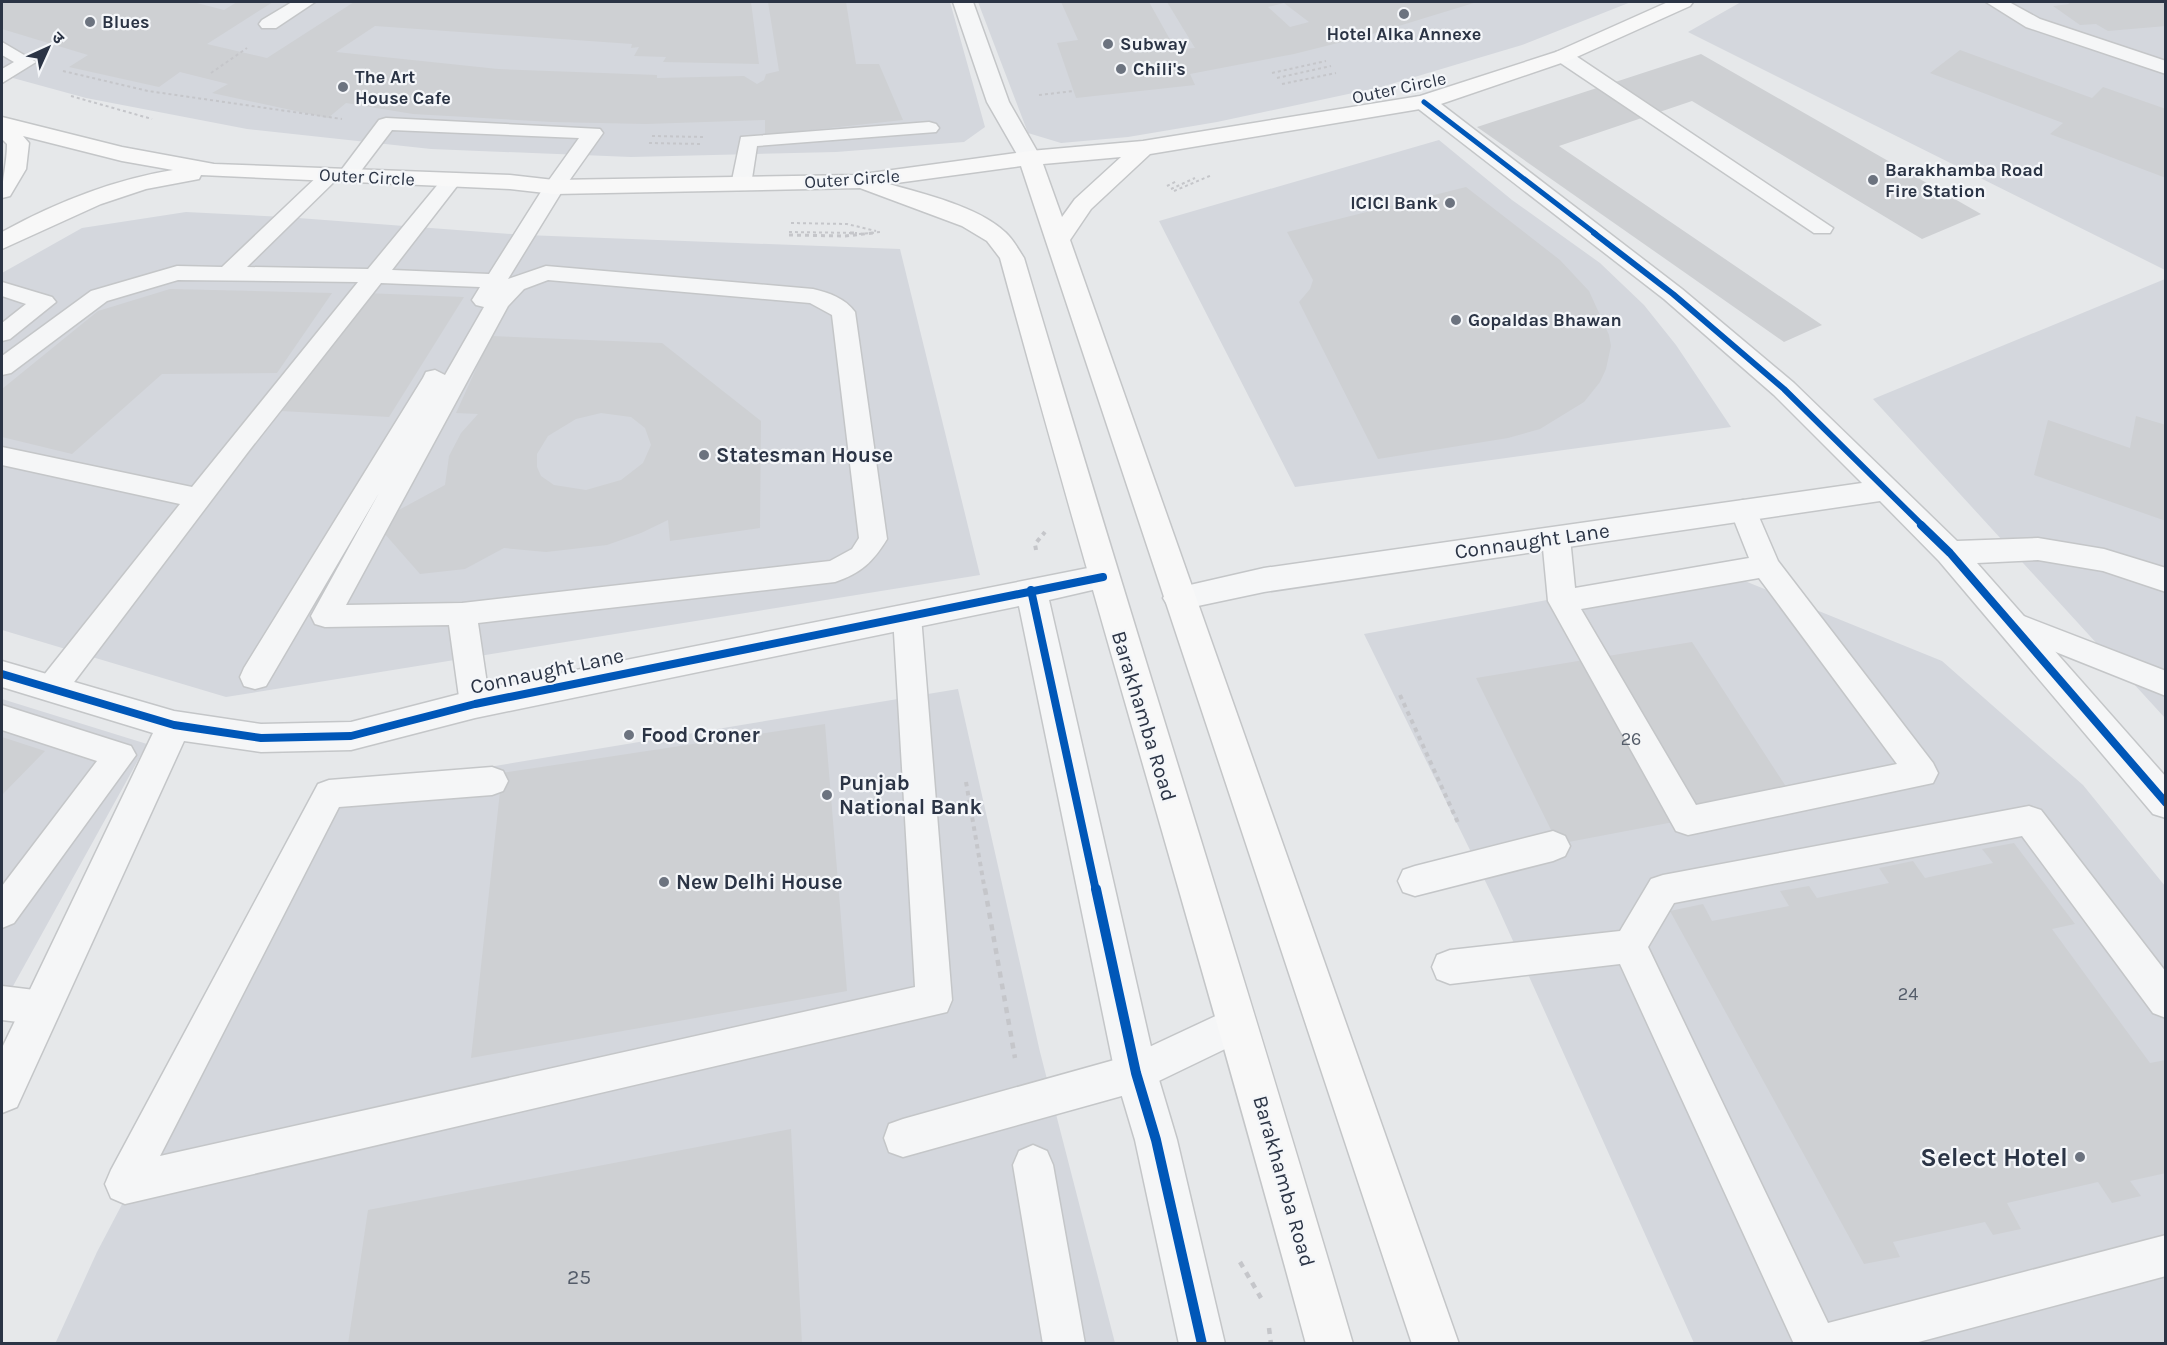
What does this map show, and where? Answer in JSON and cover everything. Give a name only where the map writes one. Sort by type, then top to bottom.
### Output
[{"type":"main road","name":"Outer Circle","points":[[2,126],[122,154],[214,171],[451,182],[510,182],[554,187],[856,182],[1030,158],[1143,148],[1424,102],[1563,56],[1683,2]]},
{"type":"main road","points":[[2,126],[18,143],[19,161],[2,191]]},
{"type":"main road","points":[[1058,240],[1083,204],[1143,148]]},
{"type":"main road","points":[[1030,158],[1436,1344]]},
{"type":"main road","points":[[2,242],[50,216],[104,194],[160,179],[214,171]]},
{"type":"main road","name":"Barakhamba Road","points":[[856,182],[912,197],[982,227],[996,236],[1012,258],[1103,577],[1266,1117],[1330,1344]]},
{"type":"street","points":[[269,24],[305,2]]},
{"type":"street","points":[[963,2],[998,102],[1030,158]]},
{"type":"street","points":[[1996,2],[2033,22],[2166,68]]},
{"type":"street","points":[[1424,102],[1673,294],[1784,389],[1950,553],[2166,803]]},
{"type":"street","name":"Connaught Lane","points":[[1179,598],[1264,580],[1886,490]]},
{"type":"street","points":[[1950,553],[2038,549],[2104,560],[2166,580]]},
{"type":"street","name":"Connaught Lane","points":[[2,674],[174,725],[261,738],[351,736],[476,704],[1103,577]]},
{"type":"street","points":[[1030,590],[1136,1073],[1156,1140],[1202,1344]]},
{"type":"street","points":[[2,1092],[44,1008],[174,725]]},
{"type":"lane","points":[[2,48],[27,62],[2,77]]},
{"type":"lane","points":[[1563,56],[1822,228]]},
{"type":"lane","points":[[228,273],[339,175],[386,124],[593,133],[554,187],[370,481],[255,677]]},
{"type":"lane","points":[[741,185],[748,141],[929,128]]},
{"type":"lane","points":[[51,689],[198,498],[451,182]]},
{"type":"lane","points":[[2,367],[99,296],[177,273],[495,281]]},
{"type":"lane","points":[[546,273],[813,296],[832,303],[843,312],[873,538],[862,556],[835,571],[462,614],[326,616],[498,302],[516,284],[546,273]]},
{"type":"lane","points":[[2,289],[44,302],[2,334]]},
{"type":"lane","points":[[2,456],[198,498]]},
{"type":"lane","points":[[1556,538],[1562,601],[1688,821],[1922,773],[1766,566],[1743,510]]},
{"type":"lane","points":[[1562,601],[1766,566]]},
{"type":"lane","points":[[462,614],[476,704]]},
{"type":"lane","points":[[492,780],[329,794],[125,1184],[934,1000],[907,616]]},
{"type":"lane","points":[[2008,621],[2166,684]]},
{"type":"lane","points":[[2,718],[120,755],[2,912]]},
{"type":"lane","points":[[1630,946],[1663,890],[2029,820],[2166,1001]]},
{"type":"lane","points":[[1414,881],[1553,846]]},
{"type":"lane","points":[[1450,967],[1630,946]]},
{"type":"lane","points":[[1630,946],[1816,1344]]},
{"type":"lane","points":[[2,1003],[44,1008]]},
{"type":"lane","points":[[903,1138],[1136,1073],[1237,1024]]},
{"type":"lane","points":[[1033,1165],[1064,1344]]},
{"type":"lane","points":[[1829,1344],[2166,1255]]},
{"type":"path","points":[[1272,73],[1326,61]]},
{"type":"path","points":[[27,62],[148,91],[386,124]]},
{"type":"path","points":[[1277,78],[1331,66]]},
{"type":"path","points":[[1282,84],[1336,72]]},
{"type":"path","points":[[1038,95],[1074,91]]},
{"type":"path","points":[[71,96],[152,119]]},
{"type":"path","points":[[652,136],[704,137]]},
{"type":"path","points":[[649,143],[701,144]]},
{"type":"path","points":[[1173,190],[1211,174]]},
{"type":"path","points":[[789,233],[845,236],[881,232],[848,224],[791,223]]},
{"type":"path","points":[[1035,544],[1046,532]]},
{"type":"path","points":[[1400,695],[1464,836]]},
{"type":"path","points":[[965,773],[998,961]]},
{"type":"path","points":[[1240,1262],[1260,1297]]},
{"type":"path","points":[[1268,1324],[1271,1344]]},
{"type":"shaded area","points":[[2,2],[950,2],[985,127],[964,142],[836,152],[631,157],[431,149],[247,129],[86,98],[2,75]]},
{"type":"shaded area","points":[[978,2],[1631,2],[1522,45],[1381,87],[1217,122],[1128,137],[1061,143],[1028,133]]},
{"type":"shaded area","points":[[1741,2],[2165,2],[2165,270],[1688,32]]},
{"type":"shaded area","points":[[1439,140],[1512,200],[1600,263],[1644,305],[1676,345],[1731,427],[1295,487],[1159,221]]},
{"type":"shaded area","points":[[186,212],[525,235],[900,249],[980,575],[226,697],[2,630],[2,273],[82,228]]},
{"type":"shaded area","points":[[2165,279],[2165,718],[1873,399]]},
{"type":"shaded area","points":[[1715,569],[1942,661],[2083,785],[2165,886],[2165,1343],[1694,1343],[1495,901],[1364,634]]},
{"type":"shaded area","name":"New Delhi House","points":[[958,689],[1040,1052],[1115,1343],[55,1344],[97,1252],[338,792]]},
{"type":"shaded area","points":[[2,699],[147,744],[2,1006]]},
{"type":"building","points":[[2,2],[193,2],[224,10],[237,2],[273,2],[207,44],[267,58],[354,2],[751,2],[759,64],[663,62],[666,57],[634,56],[639,47],[631,48],[632,44],[375,26],[336,52],[498,69],[657,75],[657,78],[744,76],[757,84],[764,80],[766,74],[779,71],[768,2],[846,2],[856,64],[879,64],[903,120],[765,135],[765,120],[646,124],[552,122],[413,114],[346,103],[328,118],[212,93],[228,84],[180,72],[159,87],[69,67],[88,55],[2,29]]},
{"type":"building","points":[[1061,2],[1149,2],[1172,43],[1131,46],[1134,53],[1195,48],[1167,2],[1477,2],[1366,36],[1294,54],[1190,74],[1195,85],[1076,98],[1057,43],[1078,40]],"holes":[[[1284,3],[1309,22],[1290,27],[1268,7]]]},
{"type":"building","points":[[2066,2],[2166,2],[2166,26],[2108,31],[2096,24],[2080,25],[2053,6],[2070,4]]},
{"type":"building","points":[[1960,50],[2092,98],[2103,87],[2166,109],[2166,178],[2050,134],[2063,123],[1930,73]]},
{"type":"building","name":"Barakhamba Road Fire Station","points":[[1701,54],[1981,214],[1922,239],[1692,101],[1559,146],[1822,325],[1784,342],[1477,127]]},
{"type":"building","name":"Gopaldas Bhawan","points":[[1466,187],[1560,260],[1589,291],[1609,335],[1611,346],[1606,369],[1600,382],[1584,402],[1540,429],[1508,438],[1378,459],[1299,302],[1310,289],[1313,280],[1287,232]]},
{"type":"building","points":[[170,289],[332,293],[277,373],[162,374],[72,454],[2,437],[2,389],[98,311]]},
{"type":"building","points":[[365,293],[464,297],[389,417],[281,411]]},
{"type":"building","name":"Statesman House","points":[[491,336],[662,343],[761,421],[760,528],[670,541],[668,520],[607,545],[546,552],[504,548],[465,569],[420,574],[384,533],[397,511],[445,485],[449,456],[461,433],[478,414],[456,413]],"holes":[[[601,413],[631,417],[645,428],[651,445],[643,463],[621,480],[586,490],[554,485],[541,476],[537,467],[537,454],[548,436],[576,419]]]},
{"type":"building","points":[[2136,416],[2166,425],[2166,521],[2034,475],[2048,420],[2130,448]]},
{"type":"building","points":[[1692,642],[1794,799],[1558,844],[1476,678]]},
{"type":"building","name":"New Delhi House","points":[[825,724],[847,991],[471,1058],[502,773]]},
{"type":"building","points":[[2,737],[45,751],[2,795]]},
{"type":"building","points":[[2014,843],[2075,924],[2052,929],[2150,1063],[2166,1060],[2166,1173],[2130,1181],[2141,1196],[2112,1203],[2098,1182],[2007,1203],[2021,1229],[1993,1235],[1985,1222],[1893,1242],[1900,1257],[1864,1264],[1670,911],[1703,904],[1712,921],[1789,906],[1780,891],[1809,886],[1817,898],[1889,883],[1879,868],[1913,861],[1925,878],[1993,863],[1982,849]]},
{"type":"building","points":[[791,1129],[802,1344],[348,1344],[368,1210]]},
{"type":"cycle path","points":[[1424,102],[1673,294],[1784,389],[1950,553],[2166,803]]},
{"type":"cycle path","points":[[2,674],[174,725],[261,738],[351,736],[475,704],[1103,577]]},
{"type":"cycle path","points":[[1031,590],[1136,1073],[1156,1140],[1202,1344]]},
{"type":"place","name":"Hotel Alka Annexe","points":[[1404,14]]},
{"type":"place","name":"Blues","points":[[90,22]]},
{"type":"place","name":"Subway","points":[[1108,44]]},
{"type":"place","name":"Chili's","points":[[1121,69]]},
{"type":"place","name":"The Art House Cafe","points":[[343,87]]},
{"type":"place","name":"Barakhamba Road Fire Station","points":[[1873,180]]},
{"type":"place","name":"ICICI Bank","points":[[1450,203]]},
{"type":"place","name":"Gopaldas Bhawan","points":[[1456,320]]},
{"type":"place","name":"Statesman House","points":[[704,455]]},
{"type":"place","name":"Food Croner","points":[[629,735]]},
{"type":"place","name":"Punjab National Bank","points":[[827,795]]},
{"type":"place","name":"New Delhi House","points":[[664,882]]},
{"type":"place","name":"Select Hotel","points":[[2080,1157]]}]
